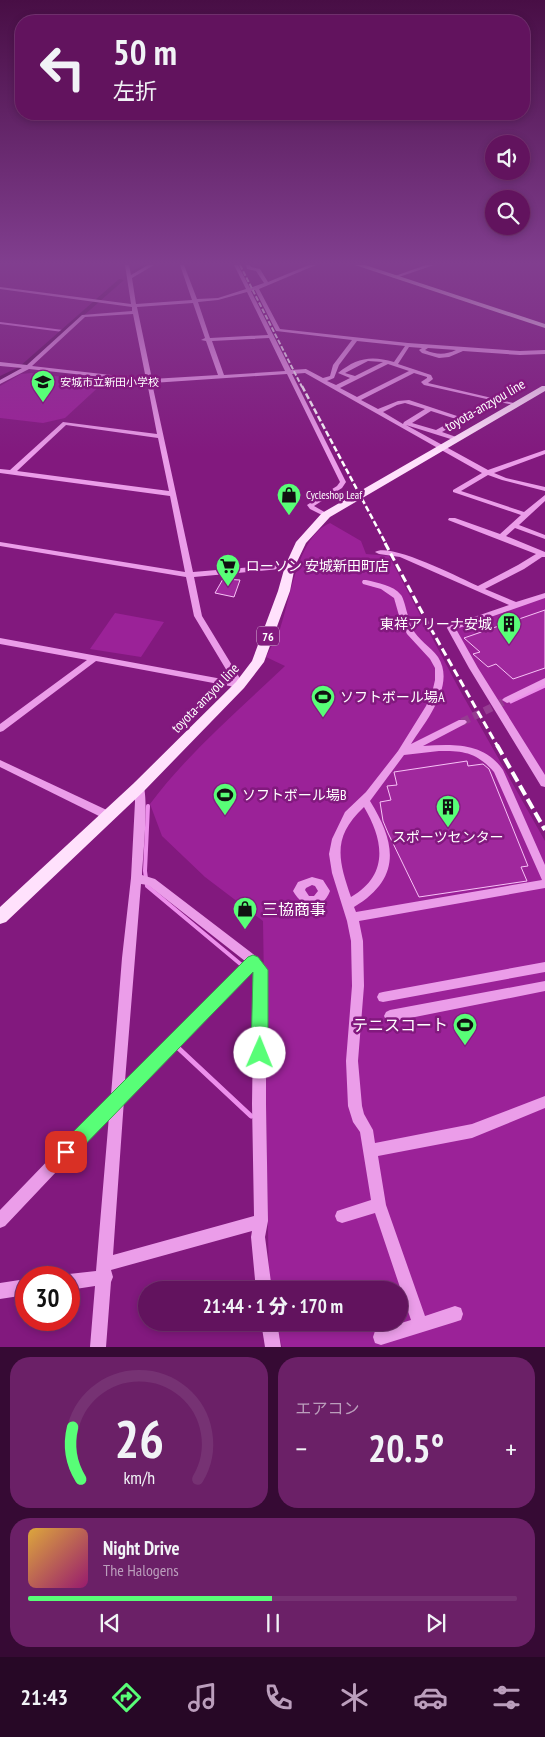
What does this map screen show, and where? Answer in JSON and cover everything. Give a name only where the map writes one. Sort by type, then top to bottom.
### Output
[{"type":"main road","name":"toyota-anzyou line","points":[[0,917],[139,787],[240,685],[258,662],[284,591],[290,566],[302,542],[326,515],[545,388]]},
{"type":"street","points":[[0,382],[24,367],[68,328]]},
{"type":"street","points":[[138,328],[198,616],[240,685]]},
{"type":"street","points":[[201,328],[218,376]]},
{"type":"street","points":[[267,328],[343,482],[340,486],[310,504],[312,508],[326,515]]},
{"type":"street","points":[[277,328],[278,330],[408,345],[530,354],[545,352]]},
{"type":"street","points":[[205,340],[271,336]]},
{"type":"street","points":[[324,380],[332,377],[336,366],[356,339]]},
{"type":"street","points":[[395,364],[408,345]]},
{"type":"street","points":[[428,346],[422,350],[440,358],[462,349]]},
{"type":"street","points":[[355,378],[341,373],[368,358],[375,358],[429,376],[430,379],[424,382],[426,384],[516,405]]},
{"type":"street","points":[[337,387],[388,362]]},
{"type":"street","points":[[0,364],[150,381],[306,371],[405,423],[442,448],[487,473],[545,489]]},
{"type":"street","points":[[358,399],[414,371]]},
{"type":"street","points":[[380,411],[401,400],[407,400],[461,419],[438,432]]},
{"type":"street","points":[[405,423],[430,409]]},
{"type":"street","points":[[12,472],[65,422],[160,436]]},
{"type":"street","points":[[405,423],[458,439]]},
{"type":"street","points":[[526,515],[455,491],[487,473],[545,452]]},
{"type":"street","points":[[0,471],[173,494]]},
{"type":"street","points":[[501,538],[545,496]]},
{"type":"street","points":[[452,520],[543,555]]},
{"type":"street","points":[[515,526],[545,537]]},
{"type":"street","points":[[0,544],[190,576],[290,566]]},
{"type":"street","points":[[379,552],[402,556],[515,605]]},
{"type":"street","points":[[478,589],[543,555]]},
{"type":"street","points":[[366,582],[384,587],[398,597],[409,631],[436,659],[440,672],[437,694],[400,753],[365,800],[349,816],[337,839],[334,854],[337,873],[352,918],[357,941],[358,984],[352,1061],[354,1097],[358,1117],[366,1130],[379,1205],[420,1324]]},
{"type":"street","points":[[545,595],[451,628],[490,698],[523,745],[545,783]]},
{"type":"street","points":[[0,641],[240,685]]},
{"type":"street","points":[[0,730],[93,659]]},
{"type":"street","points":[[507,700],[545,681]]},
{"type":"street","points":[[400,753],[462,722]]},
{"type":"street","points":[[400,753],[422,749],[466,748],[475,750],[490,760],[498,770],[545,877]]},
{"type":"street","points":[[0,763],[107,815]]},
{"type":"street","points":[[98,1347],[119,1096],[128,958],[136,878],[139,787]]},
{"type":"street","points":[[347,905],[359,900],[368,891],[380,876],[386,860],[380,828],[365,800]]},
{"type":"street","points":[[136,878],[151,882],[253,961],[260,970],[259,1104],[264,1281]]},
{"type":"street","points":[[352,918],[545,884]]},
{"type":"street","points":[[0,1221],[119,1096],[253,961]]},
{"type":"street","points":[[383,997],[545,967]]},
{"type":"street","points":[[390,1016],[545,986]]},
{"type":"street","points":[[370,1151],[472,1131],[545,1102]]},
{"type":"street","points":[[342,1216],[379,1205]]},
{"type":"street","points":[[80,1279],[263,1218]]},
{"type":"street","points":[[0,1291],[15,1289]]},
{"type":"street","points":[[381,1337],[455,1314]]},
{"type":"street","points":[[270,1331],[273,1347]]},
{"type":"shaded area","name":"安城市立新田小学校","points":[[31,373],[104,382],[65,418],[43,423],[0,418],[0,386],[21,374]]},
{"type":"shaded area","points":[[330,523],[361,541],[366,554],[389,556],[457,685],[545,841],[545,1347],[282,1347],[278,1331],[408,1331],[408,1281],[269,1281],[263,921],[205,877],[162,836],[150,804],[197,750],[285,666],[266,657],[280,629],[303,555],[310,541],[319,530]]},
{"type":"shaded area","points":[[545,597],[545,779],[453,628]]},
{"type":"shaded area","points":[[115,613],[164,622],[141,657],[90,649]]},
{"type":"building","name":"ローソン 安城新田町店","points":[[223,579],[240,580],[234,597],[215,593]]},
{"type":"building","name":"東祥アリーナ安城","points":[[545,610],[545,668],[513,679],[496,664],[488,667],[473,654],[480,652],[464,638]]},
{"type":"building","name":"スポーツセンター","points":[[467,761],[468,766],[483,764],[489,769],[528,866],[521,867],[527,881],[419,897],[383,821],[380,802],[391,800],[387,786],[397,785],[394,772]]},
{"type":"waterway","points":[[38,328],[63,331]]},
{"type":"waterway","points":[[0,379],[21,368],[67,328]]},
{"type":"waterway","points":[[511,702],[545,686]]},
{"type":"waterway","points":[[148,806],[145,871],[147,886],[250,972],[229,993]]},
{"type":"waterway","points":[[175,1045],[251,1116]]},
{"type":"tunnel","points":[[462,722],[507,700]]},
{"type":"railway","points":[[272,328],[302,387]]},
{"type":"railway","points":[[302,386],[386,544]]},
{"type":"railway","points":[[385,543],[498,747]]},
{"type":"railway","points":[[497,745],[545,830]]},
{"type":"place","name":"安城市立新田小学校","points":[[43,403]]},
{"type":"place","name":"Cycleshop Leaf","points":[[289,516]]},
{"type":"place","name":"ローソン 安城新田町店","points":[[228,587]]},
{"type":"place","name":"東祥アリーナ安城","points":[[509,645]]},
{"type":"place","name":"ソフトボール場A","points":[[323,718]]},
{"type":"place","name":"ソフトボール場B","points":[[225,816]]},
{"type":"place","name":"スポーツセンター","points":[[448,828]]},
{"type":"place","name":"三協商事","points":[[245,930]]},
{"type":"place","name":"テニスコート","points":[[465,1046]]},
{"type":"route","points":[[66,1152],[253,961],[260,970],[260,1053]]}]
